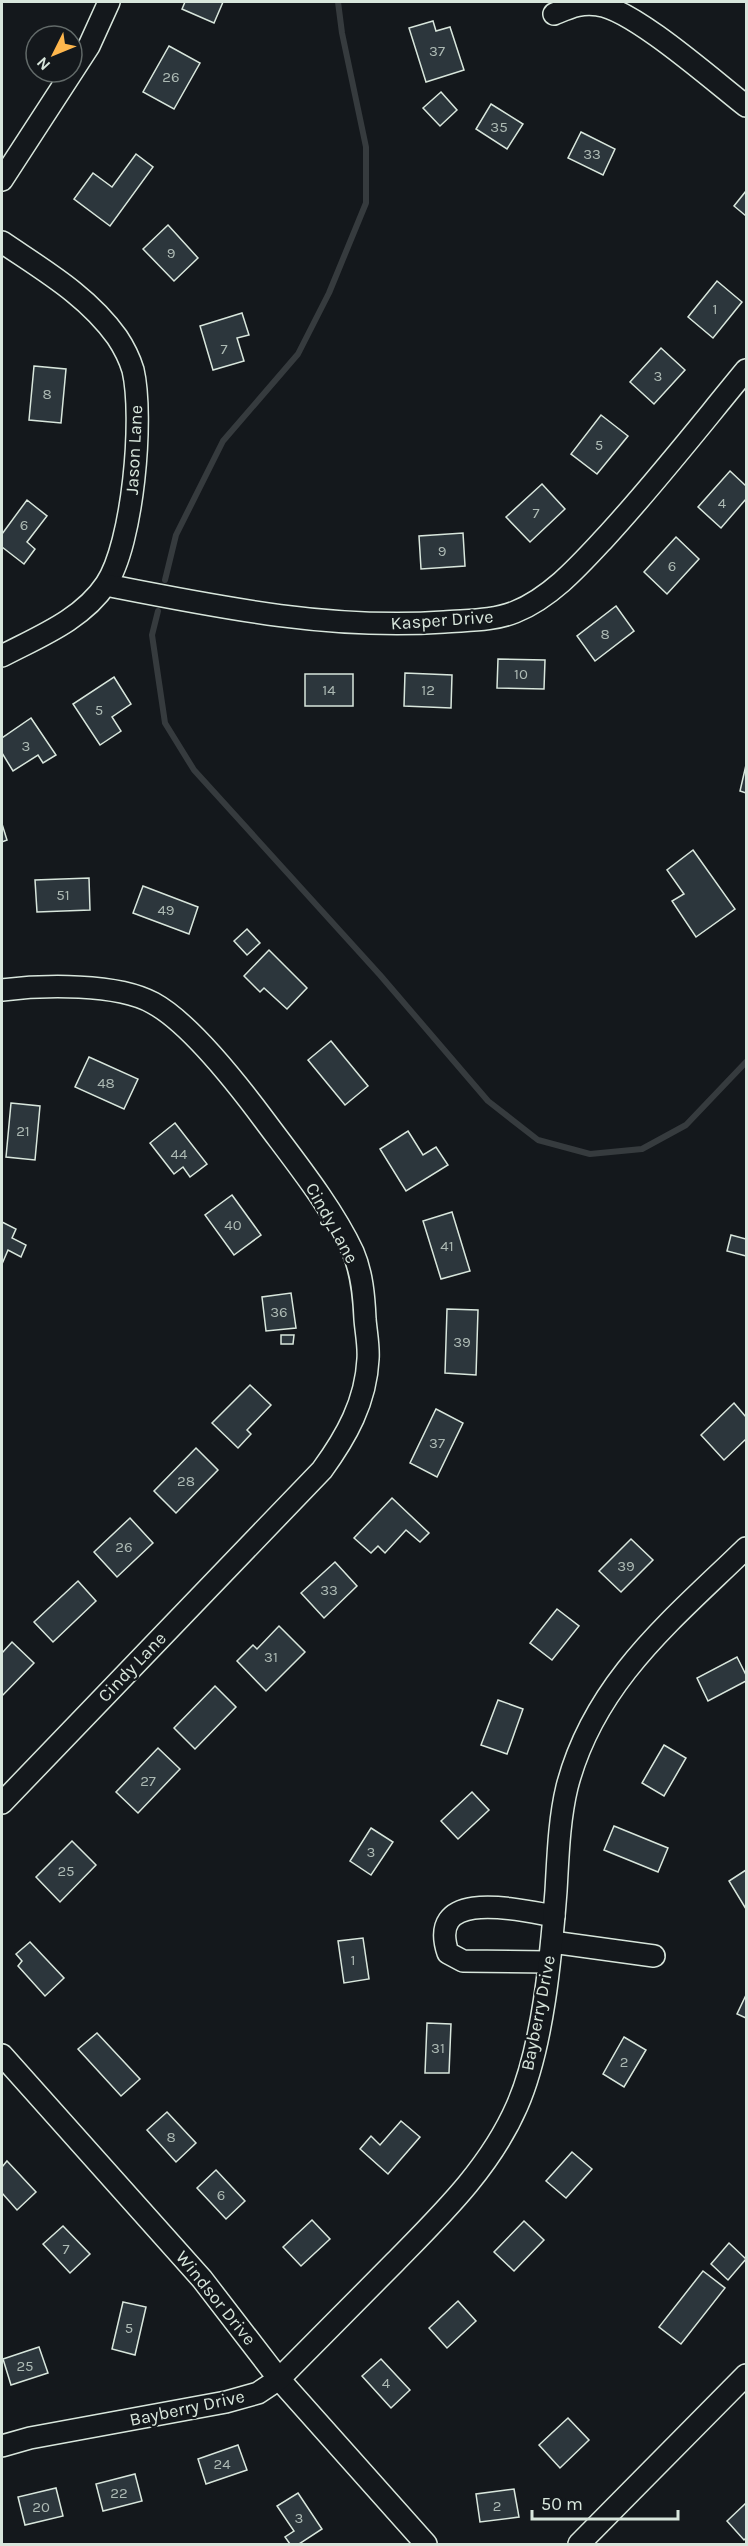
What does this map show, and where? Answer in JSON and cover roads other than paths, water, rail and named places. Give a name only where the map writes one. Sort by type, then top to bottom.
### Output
[{"type":"street","points":[[2,180],[89,46],[109,2]]},
{"type":"street","points":[[554,14],[577,4],[600,5],[632,18],[747,106]]},
{"type":"street","name":"Jason Lane","points":[[2,242],[58,279],[94,308],[118,339],[132,368],[137,403],[132,498],[120,556],[106,585],[84,609],[61,625],[2,656]]},
{"type":"street","name":"Kasper Drive","points":[[106,585],[245,611],[325,621],[396,625],[491,618],[516,612],[550,591],[577,567],[635,506],[747,370]]},
{"type":"street","name":"Cindy Lane","points":[[2,990],[36,986],[123,991],[153,1003],[180,1023],[242,1090],[314,1186],[353,1252],[363,1285],[368,1360],[360,1404],[344,1440],[322,1470],[2,1803]]},
{"type":"street","name":"Bayberry Drive","points":[[2,2446],[30,2438],[226,2402],[258,2393],[279,2379],[456,2200],[501,2137],[518,2104],[534,2053],[550,1952],[566,1789],[574,1764],[596,1715],[619,1678],[647,1644],[743,1557]]},
{"type":"street","points":[[554,1916],[494,1908],[460,1910],[452,1914],[446,1922],[444,1935],[448,1953],[463,1961],[550,1952],[654,1956]]},
{"type":"street","name":"Windsor Drive","points":[[2,2055],[202,2278],[279,2379],[426,2544]]},
{"type":"street","points":[[579,2544],[747,2375]]},
{"type":"waterway","points":[[165,580],[176,535],[223,441],[298,354],[329,293],[366,203],[366,147],[342,33],[338,2]]},
{"type":"waterway","points":[[158,611],[152,635],[165,723],[194,770],[380,975],[488,1101],[538,1140],[590,1154],[642,1149],[686,1125],[746,1062]]}]
